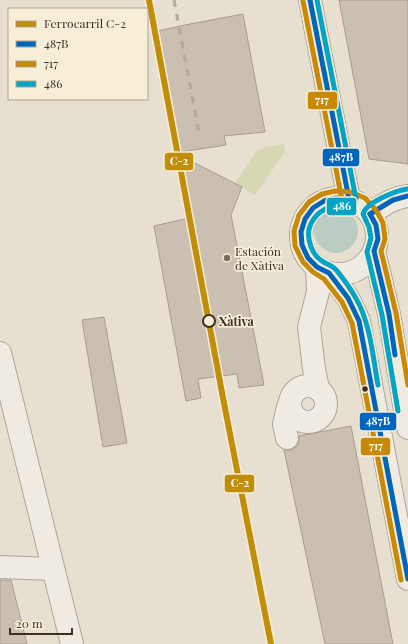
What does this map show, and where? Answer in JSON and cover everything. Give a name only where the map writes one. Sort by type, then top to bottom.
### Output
[{"type":"street","points":[[310,0],[349,199]]},
{"type":"street","points":[[370,214],[390,201],[408,196]]},
{"type":"street","points":[[323,270],[343,274],[356,271],[367,262],[374,251],[378,239],[376,225],[370,214],[361,204],[349,199],[336,198],[324,201],[313,208],[305,219],[301,232],[302,245],[308,258],[323,270],[348,298],[359,321],[408,580]]},
{"type":"street","points":[[374,251],[388,314],[408,428]]},
{"type":"street","points":[[306,386],[322,393],[326,405],[324,411],[307,428],[291,410],[306,386],[309,327],[323,270]]},
{"type":"street","points":[[0,353],[72,644]]},
{"type":"street","points":[[0,568],[53,569]]},
{"type":"green space","points":[[284,144],[285,152],[255,195],[235,183],[258,149]]},
{"type":"shaded area","points":[[336,209],[348,213],[354,219],[358,231],[354,243],[348,249],[336,253],[324,249],[318,243],[314,231],[318,219],[324,213]]},
{"type":"building","points":[[339,0],[408,0],[408,164],[369,159]]},
{"type":"building","points":[[243,14],[265,132],[224,136],[226,145],[180,152],[157,31]]},
{"type":"building","points":[[181,156],[242,187],[231,215],[264,385],[239,388],[237,374],[198,379],[201,398],[186,401],[154,226],[193,217]]},
{"type":"building","points":[[104,317],[127,443],[103,447],[82,320]]},
{"type":"building","points":[[351,426],[393,644],[325,644],[284,450],[290,450],[296,447],[299,442],[299,436]]},
{"type":"building","points":[[0,580],[11,580],[27,644],[0,644]]},
{"type":"railway","points":[[174,0],[199,133]]},
{"type":"rail line","name":"C-2","points":[[149,0],[223,398],[271,644]]},
{"type":"transit line","name":"487B","points":[[310,0],[349,199],[336,198],[324,201],[313,208],[305,219],[301,232],[302,245],[308,258],[317,267],[329,273],[348,298],[359,321],[408,579]]},
{"type":"transit line","name":"486","points":[[317,0],[356,199],[354,204],[351,206],[333,206],[320,212],[311,224],[309,229],[309,238],[315,255],[336,270],[359,304],[369,333],[378,385]]},
{"type":"transit line","name":"717","points":[[303,1],[342,200]]},
{"type":"transit line","name":"486","points":[[398,411],[382,315],[367,252],[371,238],[369,227],[363,214],[365,210],[375,201],[407,189]]},
{"type":"transit line","name":"717","points":[[401,580],[352,323],[342,302],[324,279],[313,272],[303,262],[295,246],[294,231],[299,215],[309,202],[322,194],[335,191],[350,192],[365,198],[376,210],[383,223],[385,239],[381,251],[396,313],[408,385]]},
{"type":"transit line","name":"487B","points":[[370,214],[393,200],[408,196]]},
{"type":"transit line","name":"487B","points":[[370,214],[376,225],[378,239],[374,251],[389,314],[395,355]]},
{"type":"place","name":"Estación de Xàtiva","points":[[227,258]]},
{"type":"place","name":"Xàtiva","points":[[209,321]]}]
